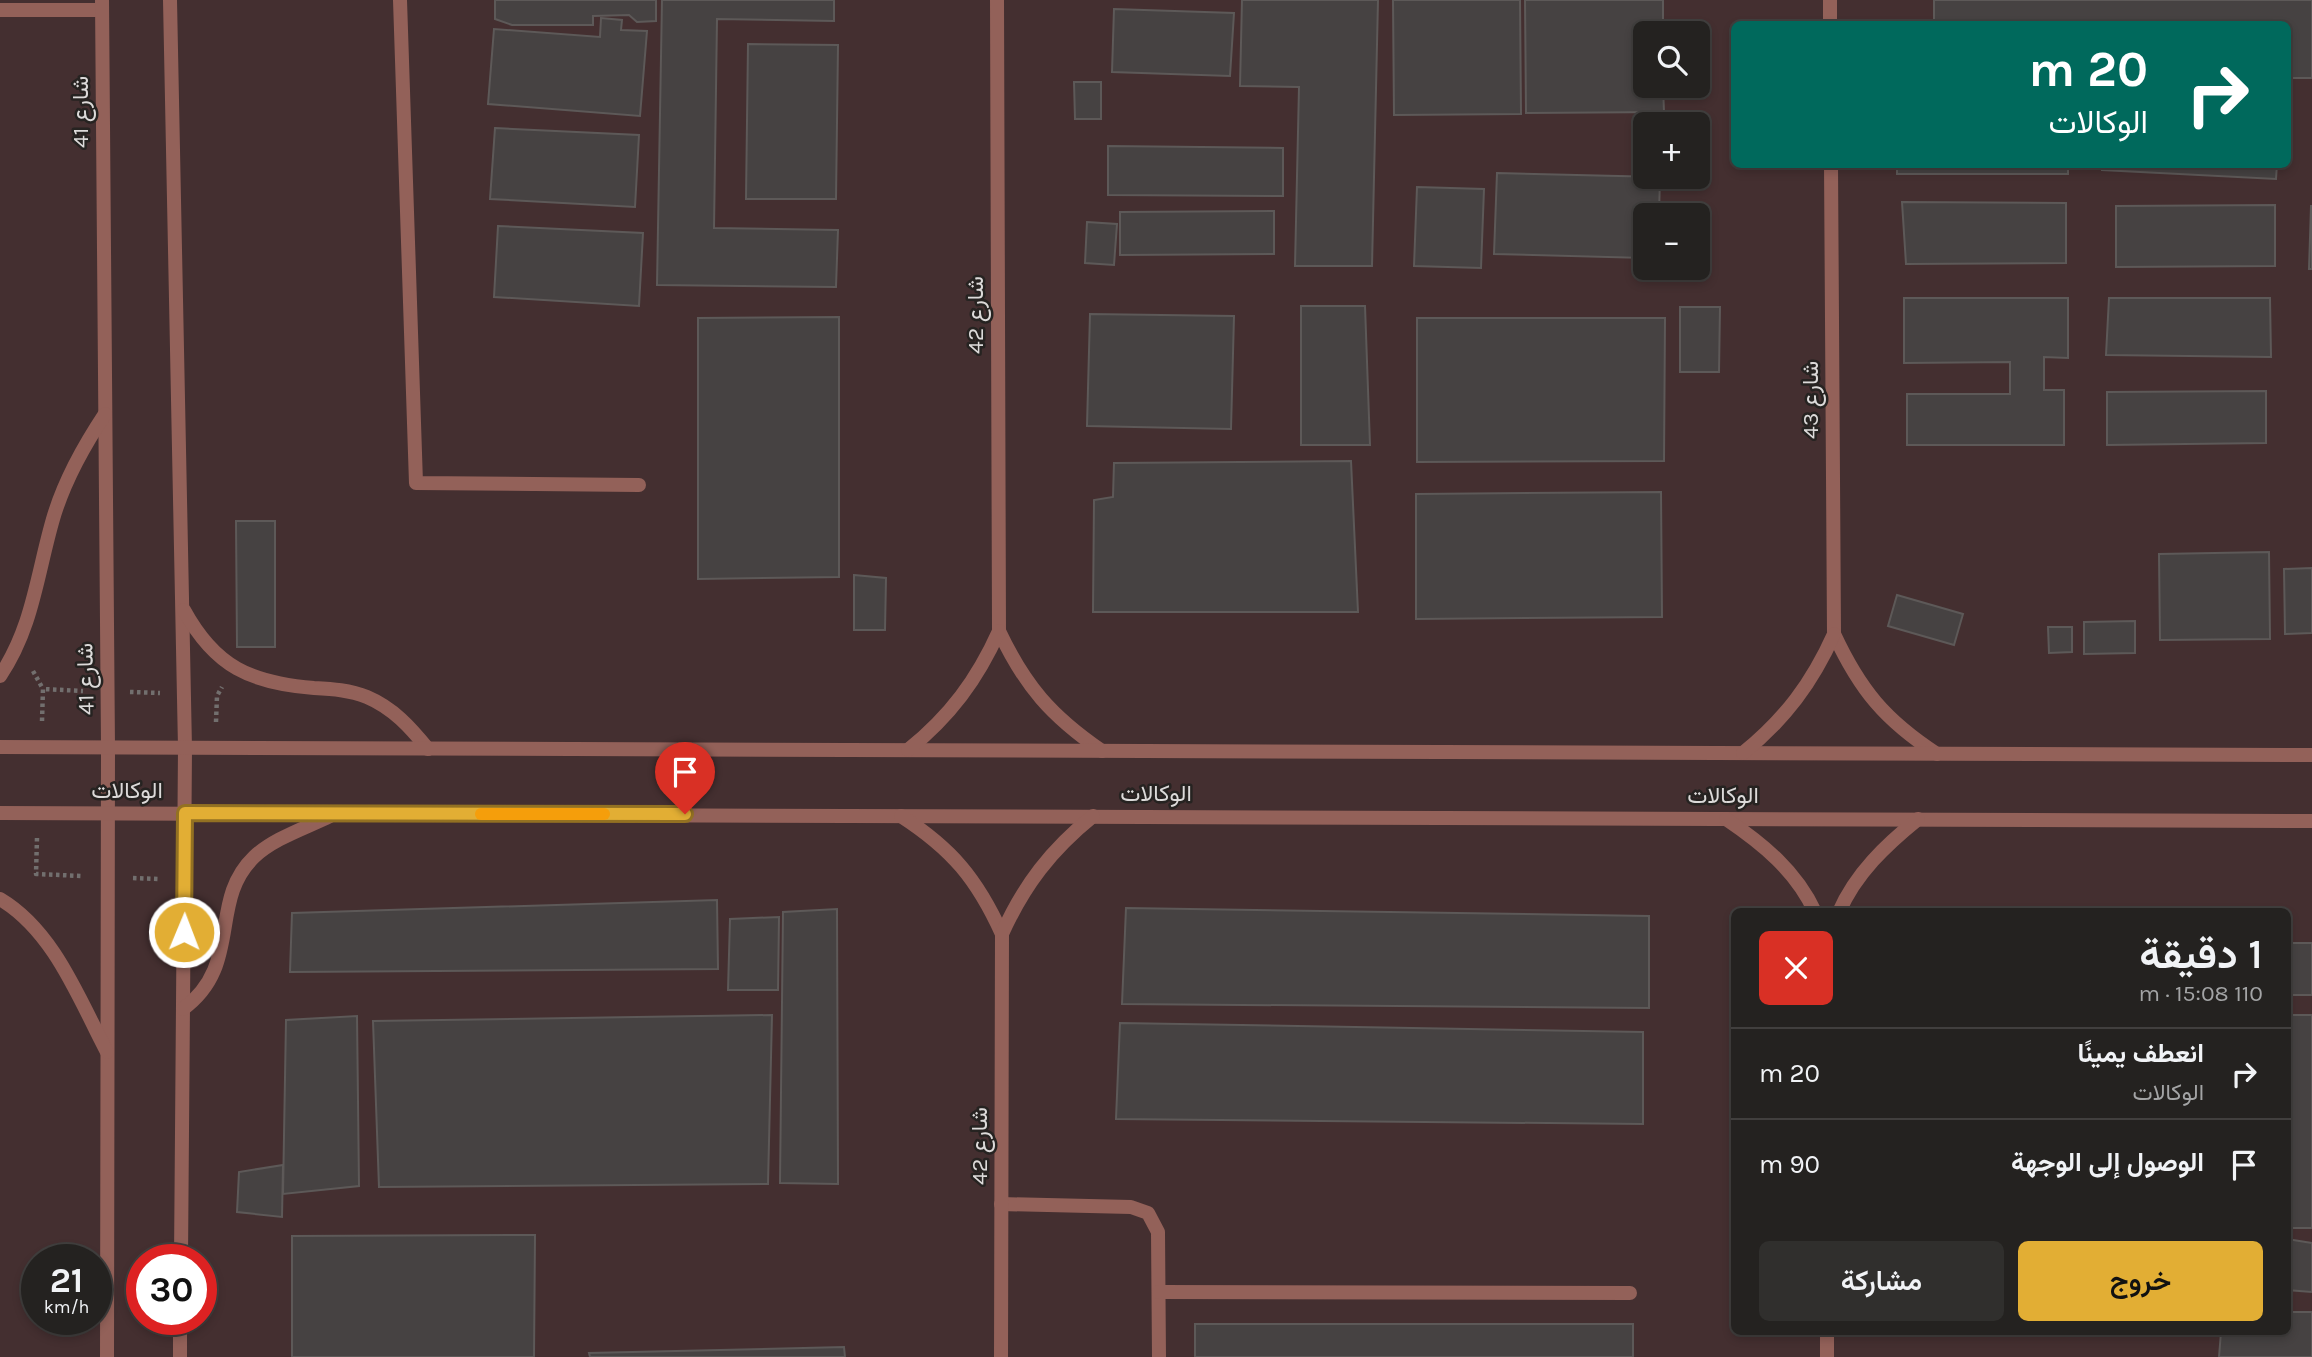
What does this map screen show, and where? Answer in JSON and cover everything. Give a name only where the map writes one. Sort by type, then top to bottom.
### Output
[{"type":"street","points":[[170,0],[185,748],[181,1244]]},
{"type":"street","points":[[400,0],[416,483],[639,485]]},
{"type":"street","name":"شارع 42","points":[[908,750],[937,726],[962,697],[984,665],[999,631],[997,0]]},
{"type":"street","points":[[1830,0],[1830,21]]},
{"type":"street","points":[[0,10],[102,5]]},
{"type":"street","name":"شارع 41","points":[[102,5],[108,747],[107,1357]]},
{"type":"street","name":"شارع 43","points":[[1831,168],[1834,634],[1851,671],[1875,704],[1903,732],[1937,754]]},
{"type":"street","points":[[0,676],[30,618],[53,519],[66,480],[105,412]]},
{"type":"street","points":[[182,608],[211,651],[232,667],[268,681],[340,689],[366,697],[390,710],[411,727],[428,748]]},
{"type":"street","name":"شارع 42","points":[[999,631],[1016,667],[1040,700],[1069,728],[1102,751]]},
{"type":"street","name":"شارع 43","points":[[1743,753],[1773,729],[1798,701],[1818,669],[1834,634]]},
{"type":"street","name":"الوكالات","points":[[0,747],[2312,755]]},
{"type":"street","name":"الوكالات","points":[[0,813],[2312,821]]},
{"type":"street","points":[[183,1009],[199,997],[211,981],[219,962],[231,897],[244,867],[268,846],[336,813]]},
{"type":"street","name":"شارع 42","points":[[900,815],[933,837],[962,865],[985,898],[1002,934]]},
{"type":"street","name":"شارع 42","points":[[1001,1357],[1002,934],[1017,900],[1038,868],[1064,839],[1093,816]]},
{"type":"street","points":[[1724,818],[1758,840],[1787,868],[1812,908]]},
{"type":"street","points":[[1842,908],[1872,861],[1889,842],[1918,819]]},
{"type":"street","points":[[0,899],[28,922],[48,944],[107,1054]]},
{"type":"street","points":[[1001,1204],[1131,1207],[1148,1213],[1158,1233],[1159,1357]]},
{"type":"street","points":[[1159,1292],[1630,1293]]},
{"type":"street","points":[[180,1335],[180,1357]]},
{"type":"street","points":[[1827,1335],[1827,1357]]},
{"type":"shaded area","points":[[0,0],[2312,0],[2312,1357],[0,1357]]},
{"type":"building","points":[[495,0],[656,0],[656,21],[637,22],[629,15],[593,16],[593,25],[512,25],[495,19]]},
{"type":"building","points":[[662,0],[834,0],[834,21],[717,19],[714,228],[838,230],[836,287],[657,285]]},
{"type":"building","points":[[1242,0],[1378,0],[1372,266],[1295,266],[1299,87],[1240,86]]},
{"type":"building","points":[[1393,0],[1520,0],[1521,114],[1394,115]]},
{"type":"building","points":[[1525,0],[1663,0],[1663,21],[1633,21],[1633,98],[1663,98],[1664,112],[1526,113]]},
{"type":"building","points":[[1934,0],[2312,0],[2312,78],[2291,78],[2291,21],[1934,21]]},
{"type":"building","points":[[1114,9],[1234,13],[1230,76],[1112,72]]},
{"type":"building","points":[[601,18],[622,20],[621,30],[647,31],[640,116],[488,104],[494,29],[600,37]]},
{"type":"building","points":[[748,44],[838,45],[836,199],[746,199]]},
{"type":"building","points":[[1074,82],[1101,82],[1101,119],[1075,119]]},
{"type":"building","points":[[495,128],[639,135],[635,207],[490,199]]},
{"type":"building","points":[[1108,146],[1283,148],[1283,196],[1108,195]]},
{"type":"building","points":[[1897,168],[2068,168],[2068,174],[1897,174]]},
{"type":"building","points":[[2102,168],[2277,168],[2276,179]]},
{"type":"building","points":[[1497,173],[1633,176],[1633,189],[1660,189],[1659,203],[1633,203],[1633,258],[1494,254]]},
{"type":"building","points":[[1417,187],[1484,189],[1481,268],[1414,266]]},
{"type":"building","points":[[1902,202],[2066,203],[2066,263],[1906,264]]},
{"type":"building","points":[[2275,205],[2275,266],[2116,267],[2116,206]]},
{"type":"building","points":[[2311,206],[2312,269],[2309,269]]},
{"type":"building","points":[[1274,211],[1274,254],[1120,255],[1120,212]]},
{"type":"building","points":[[1087,222],[1117,224],[1114,265],[1085,263]]},
{"type":"building","points":[[498,226],[643,233],[639,306],[494,297]]},
{"type":"building","points":[[1904,298],[2068,298],[2068,358],[2044,357],[2044,390],[2064,390],[2064,445],[1907,445],[1907,394],[2010,394],[2010,362],[1904,363]]},
{"type":"building","points":[[2109,298],[2270,298],[2271,357],[2106,355]]},
{"type":"building","points":[[1301,306],[1365,306],[1370,445],[1301,445]]},
{"type":"building","points":[[1680,307],[1720,307],[1719,372],[1680,372]]},
{"type":"building","points":[[1090,314],[1234,316],[1231,429],[1087,426]]},
{"type":"building","points":[[839,317],[839,577],[698,579],[698,318]]},
{"type":"building","points":[[1417,318],[1665,318],[1664,461],[1417,462]]},
{"type":"building","points":[[2266,391],[2266,443],[2107,445],[2107,392]]},
{"type":"building","points":[[1351,461],[1358,612],[1093,612],[1094,500],[1113,497],[1114,463]]},
{"type":"building","points":[[1661,492],[1662,617],[1416,619],[1416,494]]},
{"type":"building","points":[[236,521],[275,521],[275,647],[237,647]]},
{"type":"building","points":[[2269,552],[2270,639],[2160,640],[2159,554]]},
{"type":"building","points":[[2312,568],[2312,633],[2285,634],[2284,569]]},
{"type":"building","points":[[854,575],[886,578],[885,630],[854,630]]},
{"type":"building","points":[[1897,595],[1963,614],[1954,645],[1888,626]]},
{"type":"building","points":[[2135,621],[2135,653],[2084,654],[2084,622]]},
{"type":"building","points":[[2048,627],[2072,627],[2072,652],[2049,653]]},
{"type":"building","points":[[717,900],[718,969],[290,972],[292,913]]},
{"type":"building","points":[[1126,908],[1649,916],[1649,1008],[1122,1004]]},
{"type":"building","points":[[837,909],[838,1184],[780,1183],[783,912]]},
{"type":"building","points":[[779,917],[778,990],[728,990],[730,919]]},
{"type":"building","points":[[2291,943],[2312,943],[2312,995],[2291,995]]},
{"type":"building","points":[[772,1015],[768,1184],[379,1187],[373,1021]]},
{"type":"building","points":[[2291,1015],[2312,1015],[2312,1228],[2291,1228]]},
{"type":"building","points":[[357,1016],[359,1186],[283,1194],[286,1020]]},
{"type":"building","points":[[1120,1023],[1643,1032],[1643,1124],[1116,1119]]},
{"type":"building","points":[[283,1165],[282,1217],[237,1212],[239,1172]]},
{"type":"building","points":[[535,1235],[534,1357],[292,1357],[292,1236]]},
{"type":"building","points":[[2291,1240],[2312,1243],[2312,1292],[2291,1290]]},
{"type":"building","points":[[2291,1312],[2312,1312],[2312,1357],[2219,1357],[2221,1335],[2291,1335]]},
{"type":"building","points":[[1195,1324],[1633,1324],[1633,1357],[1195,1357]]},
{"type":"building","points":[[844,1347],[845,1357],[590,1357],[589,1353]]},
{"type":"slow traffic","points":[[481,814],[604,814]]},
{"type":"route","points":[[184,932],[185,813],[685,814]]}]
